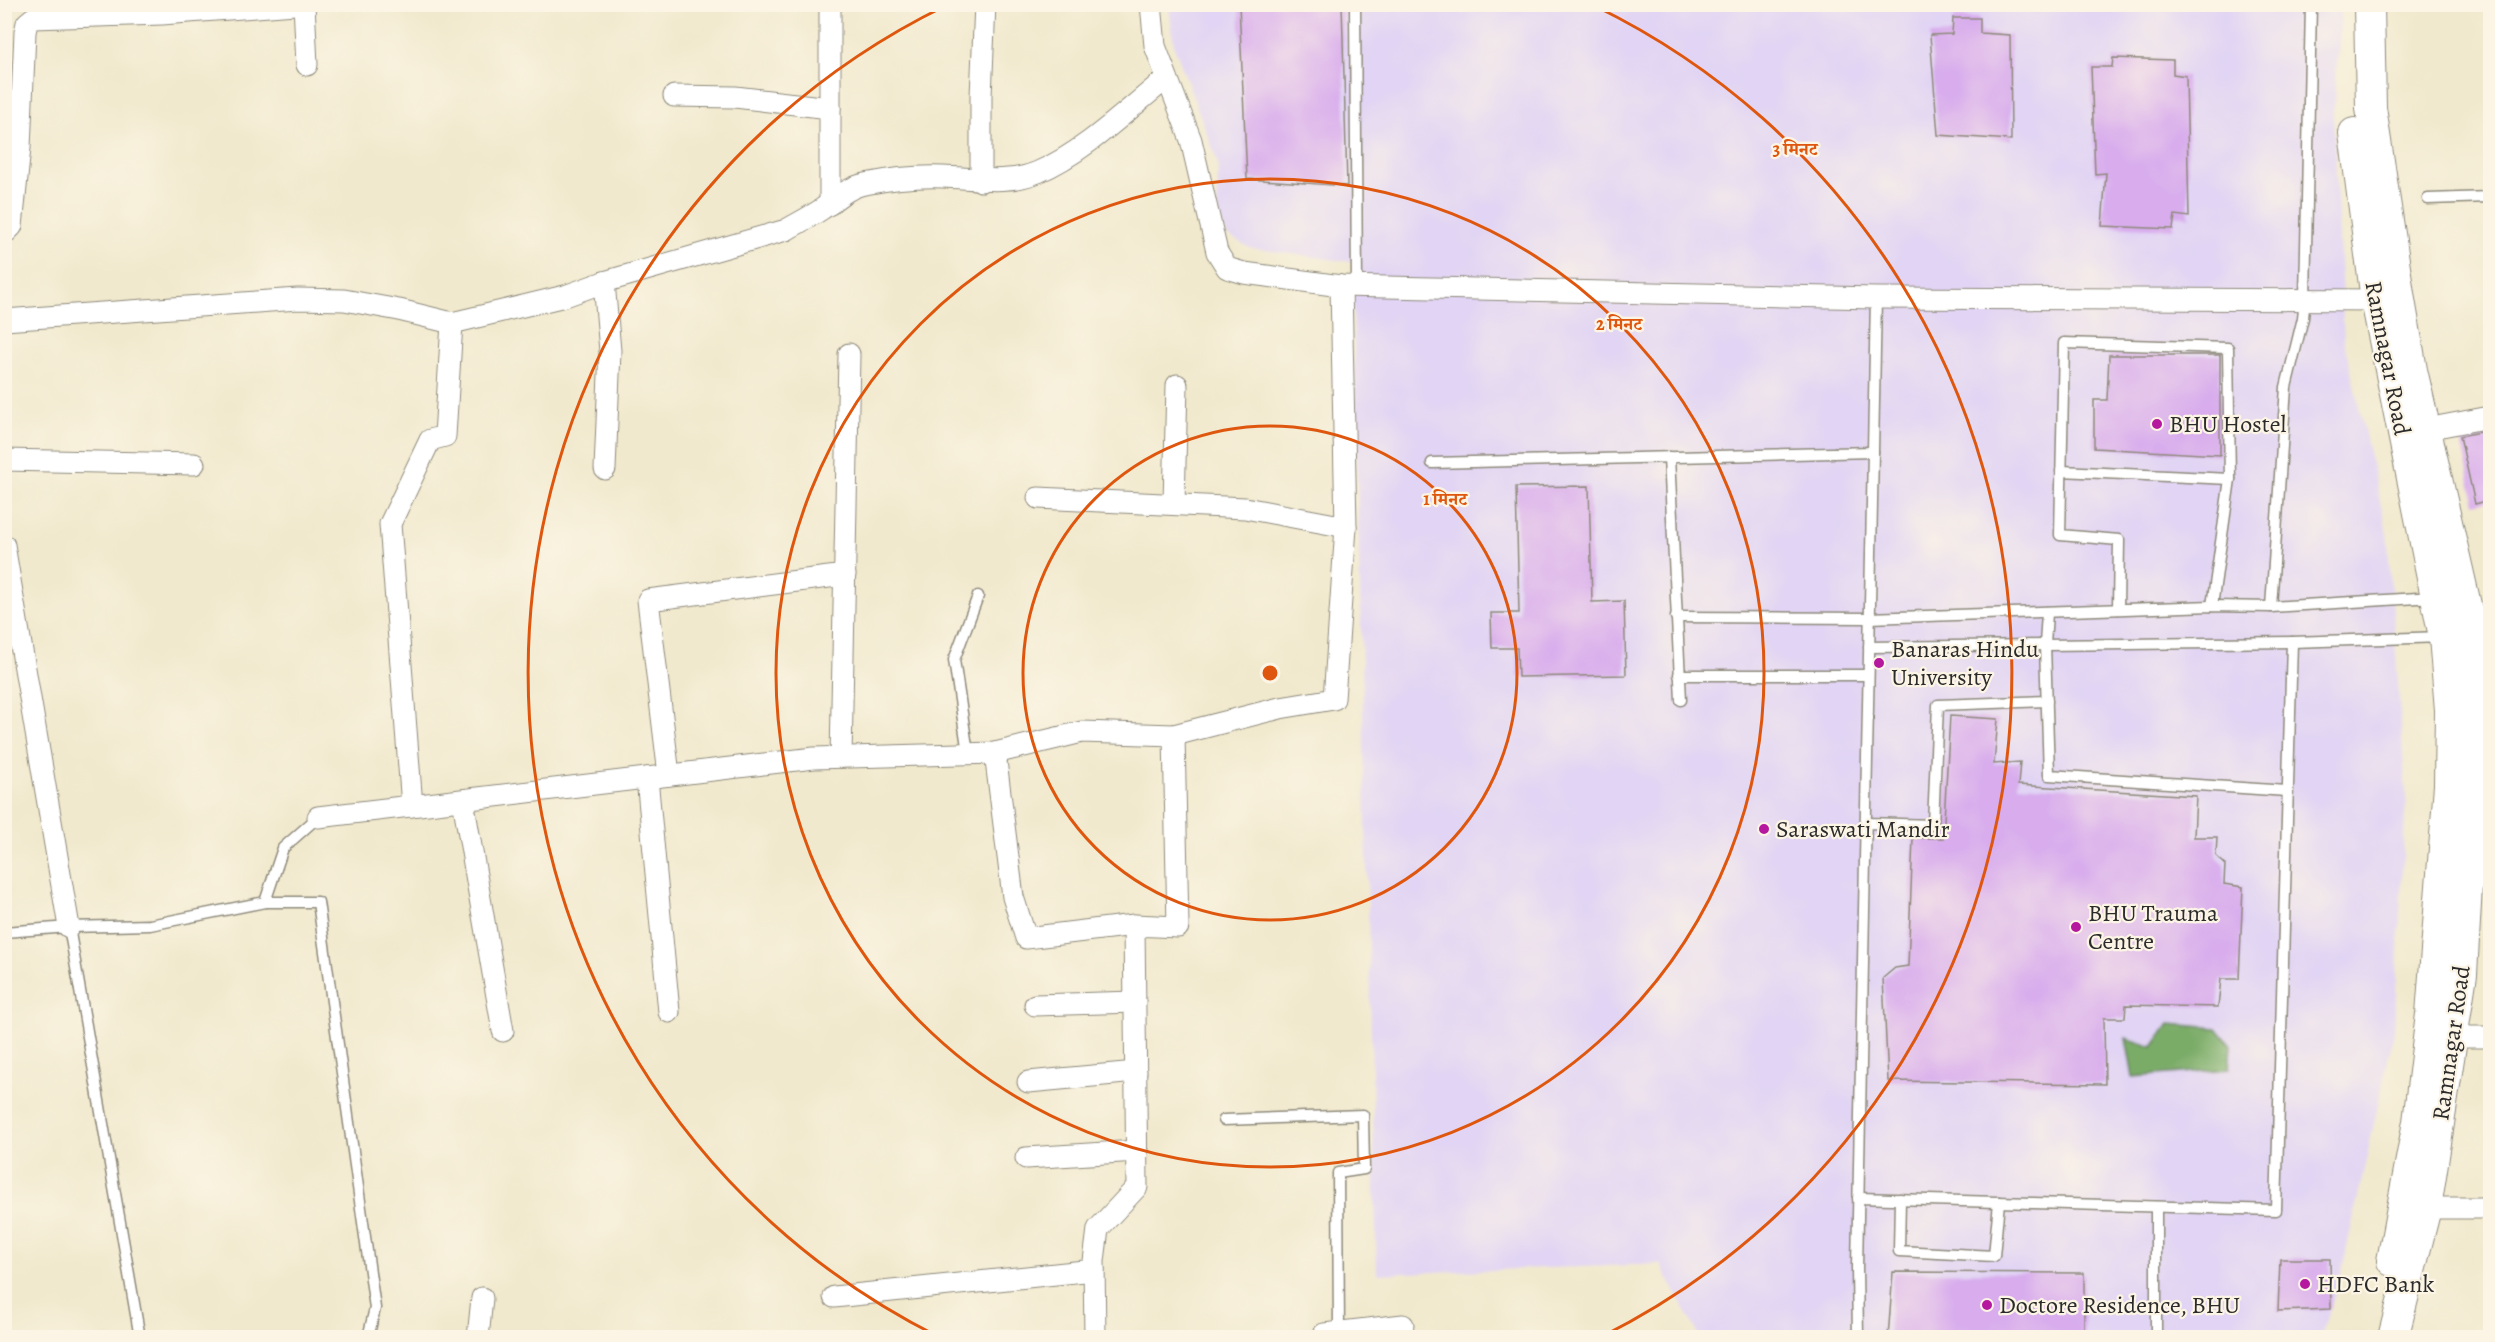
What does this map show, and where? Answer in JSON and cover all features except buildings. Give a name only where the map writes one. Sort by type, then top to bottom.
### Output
[{"type":"main road","name":"Ramnagar Road","points":[[2350,4],[2351,106],[2388,300],[2436,597],[2462,709],[2467,899],[2454,1037],[2426,1208],[2393,1338]]},
{"type":"main road","points":[[2369,4],[2371,108],[2388,300],[2412,370],[2481,629],[2462,709],[2449,785],[2431,1014],[2418,1122],[2401,1221],[2375,1338]]},
{"type":"main road","points":[[2444,637],[2481,629]]},
{"type":"street","points":[[4,234],[12,226],[20,148],[26,14],[33,18],[162,14],[295,4]]},
{"type":"street","points":[[304,4],[307,65]]},
{"type":"street","points":[[830,4],[830,204]]},
{"type":"street","points":[[981,181],[981,96],[985,4]]},
{"type":"street","points":[[1151,4],[1155,46],[1191,140],[1217,252],[1227,268],[1244,273],[1349,287],[1876,298],[2388,300]]},
{"type":"street","points":[[4,320],[298,299],[344,300],[452,323],[565,296],[604,282],[786,230],[844,193],[862,185],[884,181],[943,177],[981,181],[1036,173],[1069,156],[1167,78]]},
{"type":"street","points":[[674,96],[735,98],[830,108]]},
{"type":"street","points":[[604,282],[610,351],[605,469]]},
{"type":"street","points":[[318,817],[814,758],[995,753],[1082,732],[1174,735],[1280,708],[1334,699],[1346,527],[1349,287]]},
{"type":"street","points":[[412,806],[390,524],[430,440],[445,436],[452,323]]},
{"type":"street","points":[[841,757],[849,354]]},
{"type":"street","points":[[1174,503],[1177,385]]},
{"type":"street","points":[[2426,429],[2490,417]]},
{"type":"street","points":[[4,460],[194,464]]},
{"type":"street","points":[[1038,498],[1245,508],[1346,527]]},
{"type":"street","points":[[4,544],[69,927]]},
{"type":"street","points":[[669,775],[648,600],[844,575]]},
{"type":"street","points":[[995,753],[1013,897],[1026,938],[1134,925],[1178,927],[1174,735]]},
{"type":"street","points":[[647,778],[669,1012]]},
{"type":"street","points":[[463,800],[502,1031]]},
{"type":"street","points":[[1095,1338],[1094,1270],[1098,1229],[1137,1187],[1134,925]]},
{"type":"street","points":[[1035,1005],[1135,1002]]},
{"type":"street","points":[[2454,1037],[2490,1037]]},
{"type":"street","points":[[1028,1082],[1136,1072]]},
{"type":"street","points":[[1026,1158],[1137,1151]]},
{"type":"street","points":[[2426,1208],[2490,1208]]},
{"type":"street","points":[[834,1297],[1094,1270]]},
{"type":"street","points":[[478,1338],[482,1298]]},
{"type":"street","points":[[1331,1335],[1402,1325]]},
{"type":"lane","points":[[1349,287],[1355,4]]},
{"type":"lane","points":[[2271,607],[2286,387],[2303,318],[2305,298],[2311,4]]},
{"type":"lane","points":[[2428,199],[2490,196]]},
{"type":"lane","points":[[1858,1338],[1858,1198],[1876,298]]},
{"type":"lane","points":[[2118,609],[2119,540],[2060,535],[2064,342],[2228,348],[2230,479],[2212,606]]},
{"type":"lane","points":[[1432,463],[1873,452]]},
{"type":"lane","points":[[1669,457],[1681,700]]},
{"type":"lane","points":[[2061,471],[2230,479]]},
{"type":"lane","points":[[968,753],[954,660],[978,596]]},
{"type":"lane","points":[[1676,617],[1869,618],[2212,606],[2271,607],[2436,597]]},
{"type":"lane","points":[[2047,612],[2045,645],[2049,775],[2287,790]]},
{"type":"lane","points":[[1869,647],[2292,642],[2444,637]]},
{"type":"lane","points":[[1858,1198],[2276,1210],[2292,642]]},
{"type":"lane","points":[[1679,675],[1868,675]]},
{"type":"lane","points":[[1866,823],[1933,825],[1938,705],[2047,701]]},
{"type":"lane","points":[[265,902],[283,848],[318,817]]},
{"type":"lane","points":[[4,932],[69,927],[150,925],[265,902],[318,902],[375,1308],[368,1338]]},
{"type":"lane","points":[[69,927],[140,1338]]},
{"type":"lane","points":[[1224,1120],[1363,1115],[1364,1168],[1338,1173],[1331,1335]]},
{"type":"lane","points":[[1900,1200],[1899,1251],[1994,1256],[1999,1202]]},
{"type":"lane","points":[[2156,1207],[2156,1338]]},
{"type":"shaded area","name":"Banaras Hindu University","points":[[1169,5],[2342,5],[2333,113],[2344,341],[2387,532],[2406,794],[2394,1032],[2340,1279],[2321,1337],[1700,1337],[1660,1264],[1377,1274],[1353,303],[1359,263],[1250,248],[1227,235],[1217,214],[1218,163],[1174,46]]},
{"type":"green space","points":[[2169,1024],[2217,1028],[2231,1045],[2229,1069],[2133,1077],[2126,1038],[2153,1047]]},
{"type":"place","name":"BHU Hostel","points":[[2157,424]]},
{"type":"place","name":"Banaras Hindu University","points":[[1879,663]]},
{"type":"place","name":"Saraswati Mandir","points":[[1764,829]]},
{"type":"place","name":"BHU Trauma Centre","points":[[2076,927]]},
{"type":"place","name":"HDFC Bank","points":[[2305,1284]]},
{"type":"place","name":"Doctore Residence, BHU","points":[[1987,1305]]}]
